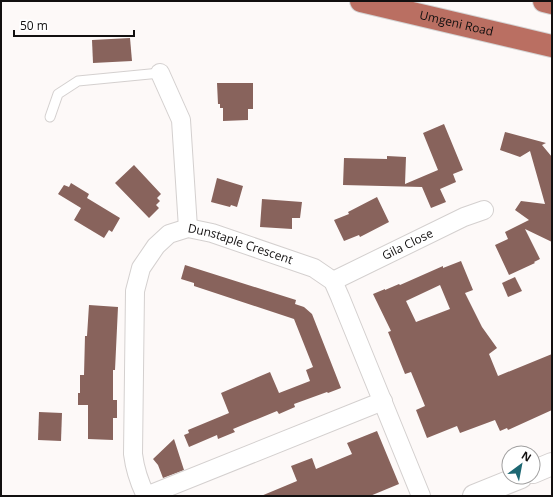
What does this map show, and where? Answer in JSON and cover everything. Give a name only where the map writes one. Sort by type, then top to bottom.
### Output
[{"type":"highway","name":"Umgeni Road","points":[[361,1],[552,46]]},
{"type":"highway","points":[[544,1],[552,3]]},
{"type":"street","points":[[160,73],[181,120],[188,228]]},
{"type":"street","name":"Gila Close","points":[[333,281],[464,217],[484,210]]},
{"type":"street","name":"Dunstaple Crescent","points":[[333,281],[314,268],[212,233],[188,228],[169,234],[156,246],[141,268],[135,291],[133,454],[139,482],[146,496],[382,400]]},
{"type":"street","points":[[333,281],[421,496]]},
{"type":"street","points":[[541,469],[552,464]]},
{"type":"street","points":[[474,496],[501,485]]},
{"type":"lane","points":[[50,117],[58,94],[78,81],[160,73]]},
{"type":"building","points":[[130,38],[132,61],[93,63],[92,40]]},
{"type":"building","points":[[217,83],[253,83],[253,109],[248,109],[248,120],[223,121],[223,108],[220,108],[220,104],[218,104]]},
{"type":"building","points":[[444,124],[463,170],[453,174],[456,182],[440,189],[446,202],[431,208],[422,187],[343,185],[344,158],[387,159],[387,156],[406,157],[405,184],[438,170],[423,133]]},
{"type":"building","points":[[505,132],[546,143],[542,145],[552,157],[552,242],[525,229],[540,259],[534,262],[535,263],[509,275],[495,245],[508,239],[505,232],[529,220],[515,210],[521,201],[545,204],[530,151],[520,157],[500,150]]},
{"type":"building","points":[[134,165],[161,194],[157,198],[160,201],[156,205],[159,208],[149,218],[115,183]]},
{"type":"building","points":[[217,178],[243,186],[237,207],[231,205],[230,207],[211,202]]},
{"type":"building","points":[[71,183],[89,194],[87,198],[120,218],[112,232],[109,230],[104,238],[74,220],[81,208],[58,194],[64,185],[69,187]]},
{"type":"building","points":[[377,197],[389,222],[360,237],[359,235],[344,241],[334,220],[349,214],[348,212]]},
{"type":"building","points":[[262,199],[302,202],[300,218],[292,218],[292,229],[260,227]]},
{"type":"building","points":[[461,261],[473,290],[465,293],[482,327],[497,348],[489,354],[498,376],[552,354],[552,410],[508,430],[507,428],[500,431],[495,420],[460,433],[457,426],[427,438],[416,410],[425,406],[411,372],[405,374],[388,332],[391,331],[373,294],[399,284],[400,285],[443,266],[443,268]],"holes":[[[440,285],[450,309],[416,322],[406,301]]]},
{"type":"building","points":[[185,265],[296,300],[295,304],[304,307],[312,314],[341,388],[294,404],[295,407],[279,414],[277,411],[233,429],[235,432],[218,439],[217,435],[189,447],[184,435],[189,433],[188,430],[229,413],[221,393],[270,372],[279,393],[310,381],[306,370],[313,367],[294,319],[194,286],[194,283],[181,279]]},
{"type":"building","points":[[515,277],[522,291],[508,297],[502,283]]},
{"type":"building","points":[[89,305],[118,307],[115,370],[113,370],[113,400],[117,400],[117,418],[113,418],[113,440],[88,439],[88,405],[78,405],[80,375],[84,375],[85,336],[87,336]]},
{"type":"building","points":[[39,412],[62,413],[61,441],[38,440]]},
{"type":"building","points":[[377,431],[399,484],[370,496],[261,496],[297,481],[291,466],[312,458],[316,469],[352,454],[347,443]]},
{"type":"building","points":[[174,439],[184,470],[163,478],[158,465],[153,459]]}]
